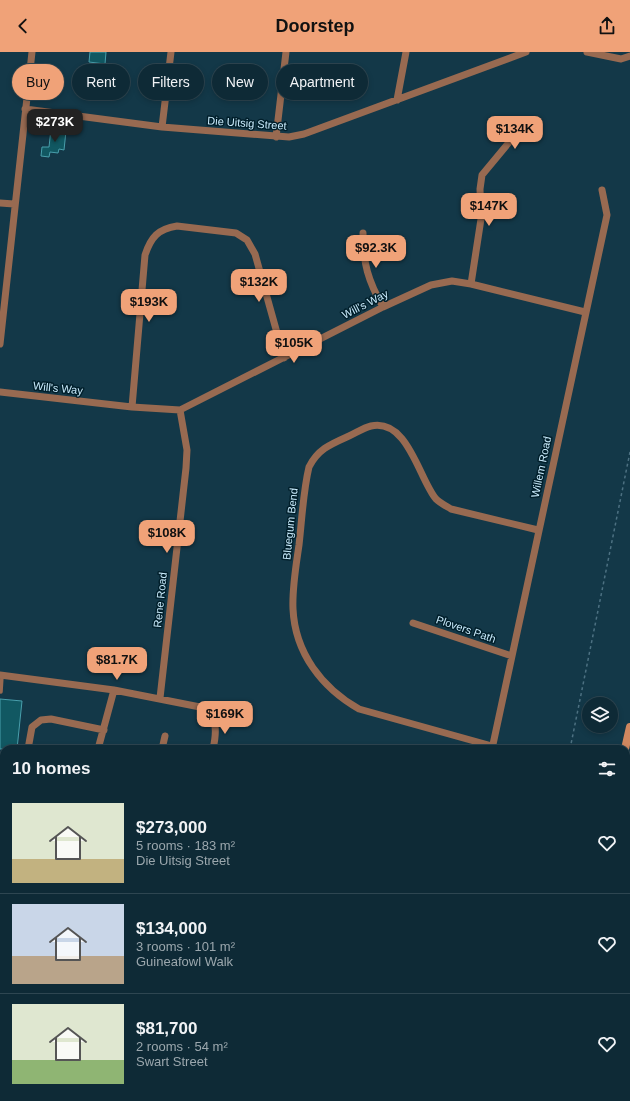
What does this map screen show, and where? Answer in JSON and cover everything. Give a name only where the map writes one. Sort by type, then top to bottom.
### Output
[{"type":"main road","points":[[627,745],[630,727]]},
{"type":"street","points":[[0,344],[14,204],[32,52]]},
{"type":"street","points":[[162,127],[171,52]]},
{"type":"street","points":[[276,137],[286,52]]},
{"type":"street","points":[[397,100],[406,52]]},
{"type":"street","name":"Die Uitsig Street","points":[[25,109],[162,127],[289,137],[304,134],[519,53],[526,52]]},
{"type":"street","points":[[587,52],[621,59],[630,56]]},
{"type":"street","points":[[471,284],[481,219],[481,178],[525,123]]},
{"type":"street","name":"Willem Road","points":[[493,745],[607,215],[602,190]]},
{"type":"street","points":[[0,203],[14,204]]},
{"type":"street","points":[[132,407],[145,255],[150,240],[161,230],[169,227],[177,226],[236,233],[247,240],[255,254],[284,358]]},
{"type":"street","points":[[363,233],[366,270],[374,293],[383,307]]},
{"type":"street","name":"Will's Way","points":[[0,392],[132,407],[180,410],[383,307],[431,285],[452,281],[471,284],[585,312]]},
{"type":"street","name":"Rene Road","points":[[160,698],[186,468],[186,450],[180,410]]},
{"type":"street","name":"Bluegum Bend","points":[[482,745],[359,709],[344,700],[322,682],[315,672],[307,658],[299,637],[293,610],[308,467],[318,452],[327,446],[370,426],[386,428],[404,440],[433,494],[441,504],[451,509],[538,530]]},
{"type":"street","name":"Plovers Path","points":[[413,623],[512,656]]},
{"type":"street","points":[[1,676],[114,690],[200,707],[209,712],[215,728],[213,745]]},
{"type":"street","points":[[99,745],[114,690]]},
{"type":"street","points":[[29,745],[32,727],[41,720],[51,719],[104,730]]},
{"type":"street","points":[[163,745],[165,736]]},
{"type":"lane","points":[[1,676],[1,692]]},
{"type":"path","points":[[571,745],[630,452]]},
{"type":"building","points":[[90,52],[106,52],[105,64],[89,62]]},
{"type":"building","points":[[51,129],[66,131],[64,150],[59,149],[58,153],[50,152],[49,157],[41,156],[42,147],[49,147]]},
{"type":"building","points":[[0,699],[22,701],[17,745],[0,745]]}]
